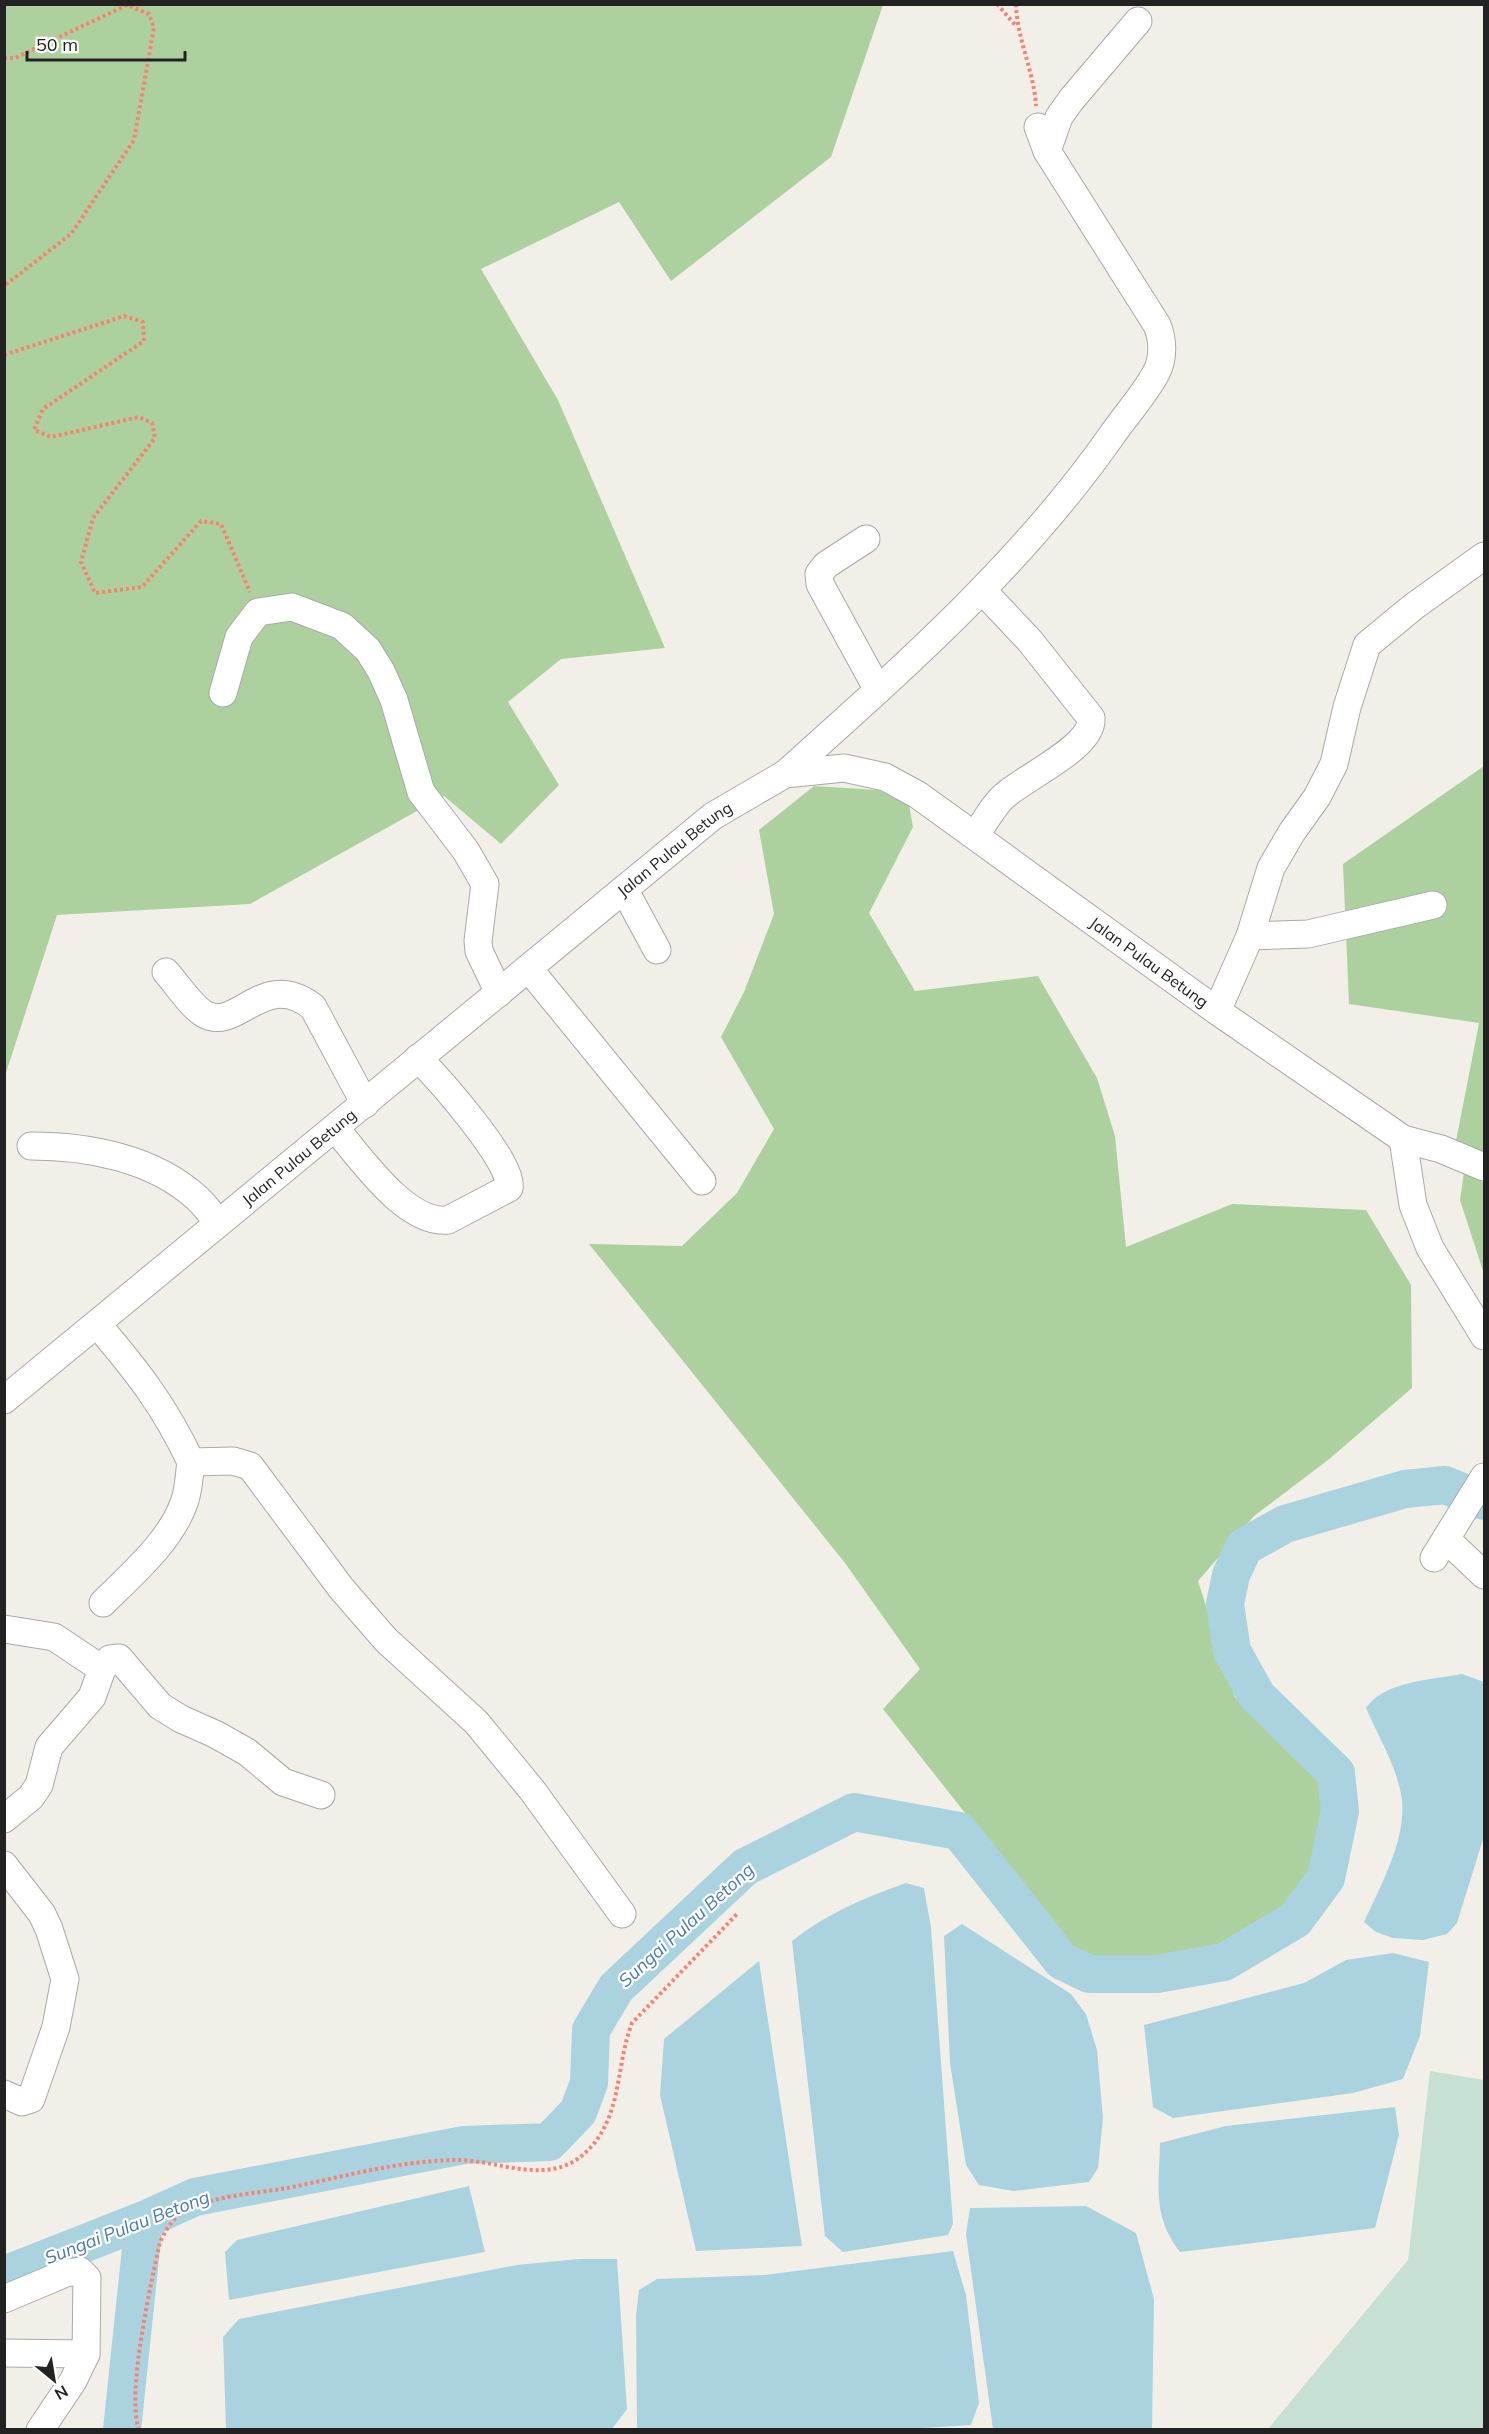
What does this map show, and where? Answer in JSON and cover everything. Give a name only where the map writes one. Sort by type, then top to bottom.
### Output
[{"type":"street","points":[[785,774],[982,591],[1037,533],[1075,488],[1157,372],[1162,345],[1157,324],[1043,139],[1071,100],[1138,21]]},
{"type":"street","points":[[866,539],[826,565],[819,574],[820,584],[878,690]]},
{"type":"street","points":[[1217,1011],[1250,936],[1271,868],[1292,831],[1317,797],[1334,764],[1347,707],[1367,645],[1413,607],[1485,556]]},
{"type":"street","points":[[976,836],[1003,797],[1078,744],[1092,723],[1092,718],[1047,661],[982,591]]},
{"type":"street","points":[[223,693],[239,637],[258,612],[292,607],[342,626],[362,643],[381,671],[394,700],[421,792],[466,852],[485,884],[478,941],[479,951],[499,993]]},
{"type":"street","name":"Jalan Pulau Betung","points":[[4,1400],[713,816],[785,774],[844,768],[885,777],[918,795],[1217,1011],[1403,1139],[1441,1149],[1485,1167]]},
{"type":"street","points":[[624,888],[657,950]]},
{"type":"street","points":[[1250,936],[1308,934],[1433,905]]},
{"type":"street","points":[[529,969],[702,1181]]},
{"type":"street","points":[[166,972],[204,1014],[216,1017],[228,1015],[266,996],[283,993],[300,996],[313,1007],[365,1104]]},
{"type":"street","points":[[335,1128],[402,1202],[438,1221],[448,1220],[509,1188],[509,1182],[491,1148],[466,1109],[418,1058]]},
{"type":"street","points":[[1403,1139],[1413,1205],[1430,1248],[1485,1336]]},
{"type":"street","points":[[32,1146],[61,1146],[84,1150],[125,1159],[150,1168],[198,1198],[218,1223]]},
{"type":"street","points":[[97,1324],[151,1390],[171,1420],[191,1462],[186,1500],[180,1513],[166,1535],[103,1603]]},
{"type":"street","points":[[191,1462],[233,1461],[250,1466],[342,1588],[386,1640],[476,1722],[532,1790],[622,1914]]},
{"type":"street","points":[[1485,1477],[1443,1543],[1485,1575]]},
{"type":"street","points":[[4,1629],[54,1637],[102,1669]]},
{"type":"street","points":[[4,1819],[31,1797],[39,1785],[49,1747],[92,1697],[102,1669],[110,1659],[119,1658],[160,1706],[247,1752],[283,1782],[321,1795]]},
{"type":"street","points":[[4,1865],[42,1914],[65,1978],[56,2027],[31,2099],[22,2102],[4,2094]]},
{"type":"street","points":[[4,2299],[66,2273],[80,2271],[84,2274],[89,2301],[86,2354],[73,2381],[39,2430]]},
{"type":"street","points":[[4,2353],[86,2354]]},
{"type":"path","points":[[997,4],[1017,27]]},
{"type":"path","points":[[1016,4],[1017,27],[1035,81],[1043,139]]},
{"type":"path","points":[[4,58],[15,58],[127,5],[149,14],[154,28],[134,140],[71,234],[4,286]]},
{"type":"path","points":[[4,355],[124,316],[143,322],[144,340],[43,408],[34,430],[51,437],[139,417],[152,423],[155,438],[93,518],[81,562],[95,593],[142,587],[201,521],[221,524],[258,612]]},
{"type":"path","points":[[139,2430],[135,2420],[134,2393],[160,2242],[171,2223],[184,2211],[215,2200],[390,2168],[458,2160],[537,2171],[560,2167],[584,2154],[612,2113],[626,2038],[632,2023],[738,1912]]},
{"type":"green space","points":[[5,5],[883,5],[831,157],[671,281],[619,202],[481,269],[558,400],[665,648],[561,659],[508,702],[559,785],[501,844],[444,796],[250,904],[57,915],[5,1076]]},
{"type":"green space","points":[[1484,766],[1484,1153],[1456,1141],[1479,1023],[1349,1004],[1343,864]]},
{"type":"green space","points":[[814,786],[878,790],[909,805],[913,827],[869,913],[915,991],[1038,976],[1097,1078],[1115,1136],[1126,1247],[1232,1204],[1366,1210],[1411,1285],[1412,1388],[1328,1460],[1254,1516],[1198,1581],[1235,1697],[1320,1766],[1323,1843],[1296,1901],[1227,1947],[1164,1959],[1085,1958],[1051,1922],[883,1709],[920,1669],[845,1563],[589,1244],[682,1246],[737,1193],[774,1129],[721,1037],[744,992],[774,914],[759,830]]},
{"type":"green space","points":[[1464,1172],[1484,1183],[1484,1274],[1460,1200]]},
{"type":"green space","points":[[1430,2071],[1484,2080],[1484,2429],[1268,2429],[1408,2260]]},
{"type":"water","points":[[1462,1674],[1484,1682],[1484,1836],[1457,1923],[1447,1934],[1423,1940],[1393,1938],[1376,1932],[1364,1922],[1392,1859],[1401,1826],[1402,1810],[1401,1794],[1395,1771],[1366,1708],[1384,1692],[1396,1687]]},
{"type":"water","points":[[906,1883],[924,1888],[931,1928],[953,2224],[948,2235],[843,2252],[825,2236],[792,1941],[846,1907]]},
{"type":"water","points":[[962,1924],[1071,1994],[1086,2014],[1097,2050],[1103,2118],[1098,2168],[1089,2182],[1013,2191],[979,2185],[966,2165],[950,2063],[944,1936]]},
{"type":"water","points":[[1393,1953],[1429,1962],[1420,2036],[1403,2079],[1353,2093],[1173,2118],[1153,2107],[1144,2025],[1304,1983],[1346,1960]]},
{"type":"water","points":[[759,1961],[802,2246],[696,2251],[660,2095],[664,2039]]},
{"type":"water","points":[[1395,2107],[1399,2135],[1375,2228],[1180,2252],[1171,2239],[1161,2213],[1159,2200],[1160,2143],[1226,2126]]},
{"type":"water","points":[[469,2186],[485,2252],[229,2300],[225,2252],[237,2240]]},
{"type":"water","points":[[1086,2206],[1136,2233],[1154,2299],[1152,2429],[993,2429],[966,2234],[970,2208]]},
{"type":"water","points":[[953,2251],[966,2295],[979,2403],[971,2425],[892,2430],[637,2429],[636,2316],[639,2290],[657,2279],[764,2275]]},
{"type":"water","points":[[579,2259],[617,2259],[627,2409],[612,2429],[226,2429],[223,2337],[239,2319],[517,2265]]},
{"type":"waterway","name":"Sungai Pulau Betong","points":[[4,2275],[144,2220],[195,2197],[464,2145],[549,2142],[578,2112],[589,2083],[591,2030],[616,1988],[745,1867],[854,1812],[959,1831],[1062,1961],[1089,1974],[1157,1974],[1224,1962],[1295,1920],[1326,1878],[1340,1811],[1336,1773],[1257,1696],[1232,1651],[1225,1604],[1231,1575],[1244,1547],[1285,1524],[1405,1489],[1445,1485],[1484,1501]]},
{"type":"waterway","points":[[122,2430],[144,2220]]}]
